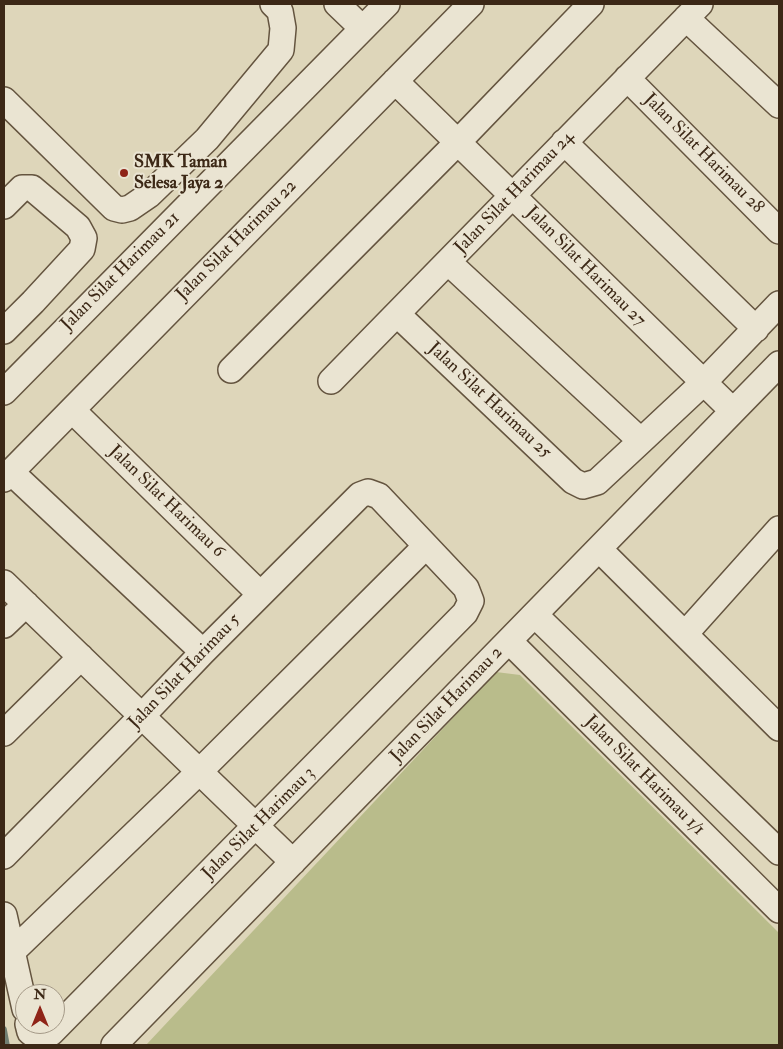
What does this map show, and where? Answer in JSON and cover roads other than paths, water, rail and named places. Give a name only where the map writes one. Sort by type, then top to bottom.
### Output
[{"type":"street","points":[[4,100],[114,208],[122,210],[130,208],[149,195],[206,139],[281,50],[282,28],[280,11],[273,4]]},
{"type":"street","points":[[337,4],[362,28]]},
{"type":"street","name":"Jalan Silat Harimau 21","points":[[4,392],[387,4]]},
{"type":"street","name":"Jalan Silat Harimau 22","points":[[7,476],[471,4]]},
{"type":"street","points":[[231,370],[458,142],[592,4]]},
{"type":"street","points":[[693,11],[779,105]]},
{"type":"street","name":"Jalan Silat Harimau 24","points":[[331,382],[693,11]]},
{"type":"street","name":"Jalan Silat Harimau 28","points":[[627,78],[779,231]]},
{"type":"street","name":"Jalan Silat Harimau 27","points":[[395,81],[733,411]]},
{"type":"street","points":[[564,142],[756,328]]},
{"type":"street","points":[[4,206],[22,188],[32,188],[78,226],[84,238],[82,249],[4,331]]},
{"type":"street","points":[[448,262],[641,441],[703,383],[779,304]]},
{"type":"street","points":[[33,302],[65,329]]},
{"type":"street","name":"Jalan Silat Harimau 25","points":[[397,314],[573,480],[583,486],[597,482],[641,441]]},
{"type":"street","name":"Jalan Silat Harimau 2","points":[[114,1045],[779,364]]},
{"type":"street","name":"Jalan Silat Harimau 6","points":[[72,410],[260,594]]},
{"type":"street","points":[[7,476],[203,652]]},
{"type":"street","name":"Jalan Silat Harimau 5","points":[[4,856],[360,494],[368,492],[379,496],[426,546]]},
{"type":"street","points":[[685,634],[779,529]]},
{"type":"street","points":[[12,952],[199,772],[426,546]]},
{"type":"street","name":"Jalan Silat Harimau 3","points":[[65,1019],[465,613],[471,601],[466,588],[426,546]]},
{"type":"street","points":[[599,549],[685,634],[774,715]]},
{"type":"street","points":[[4,583],[293,862]]},
{"type":"street","points":[[4,625],[26,604]]},
{"type":"street","points":[[534,615],[779,852]]},
{"type":"street","name":"Jalan Silat Harimau 1/1","points":[[509,640],[775,897]]},
{"type":"street","points":[[4,733],[80,657]]},
{"type":"street","points":[[4,915],[19,984]]},
{"type":"waterway","points":[[4,1029],[7,1045]]},
{"type":"place","name":"SMK Taman Selesa Jaya 2","points":[[124,173]]}]
